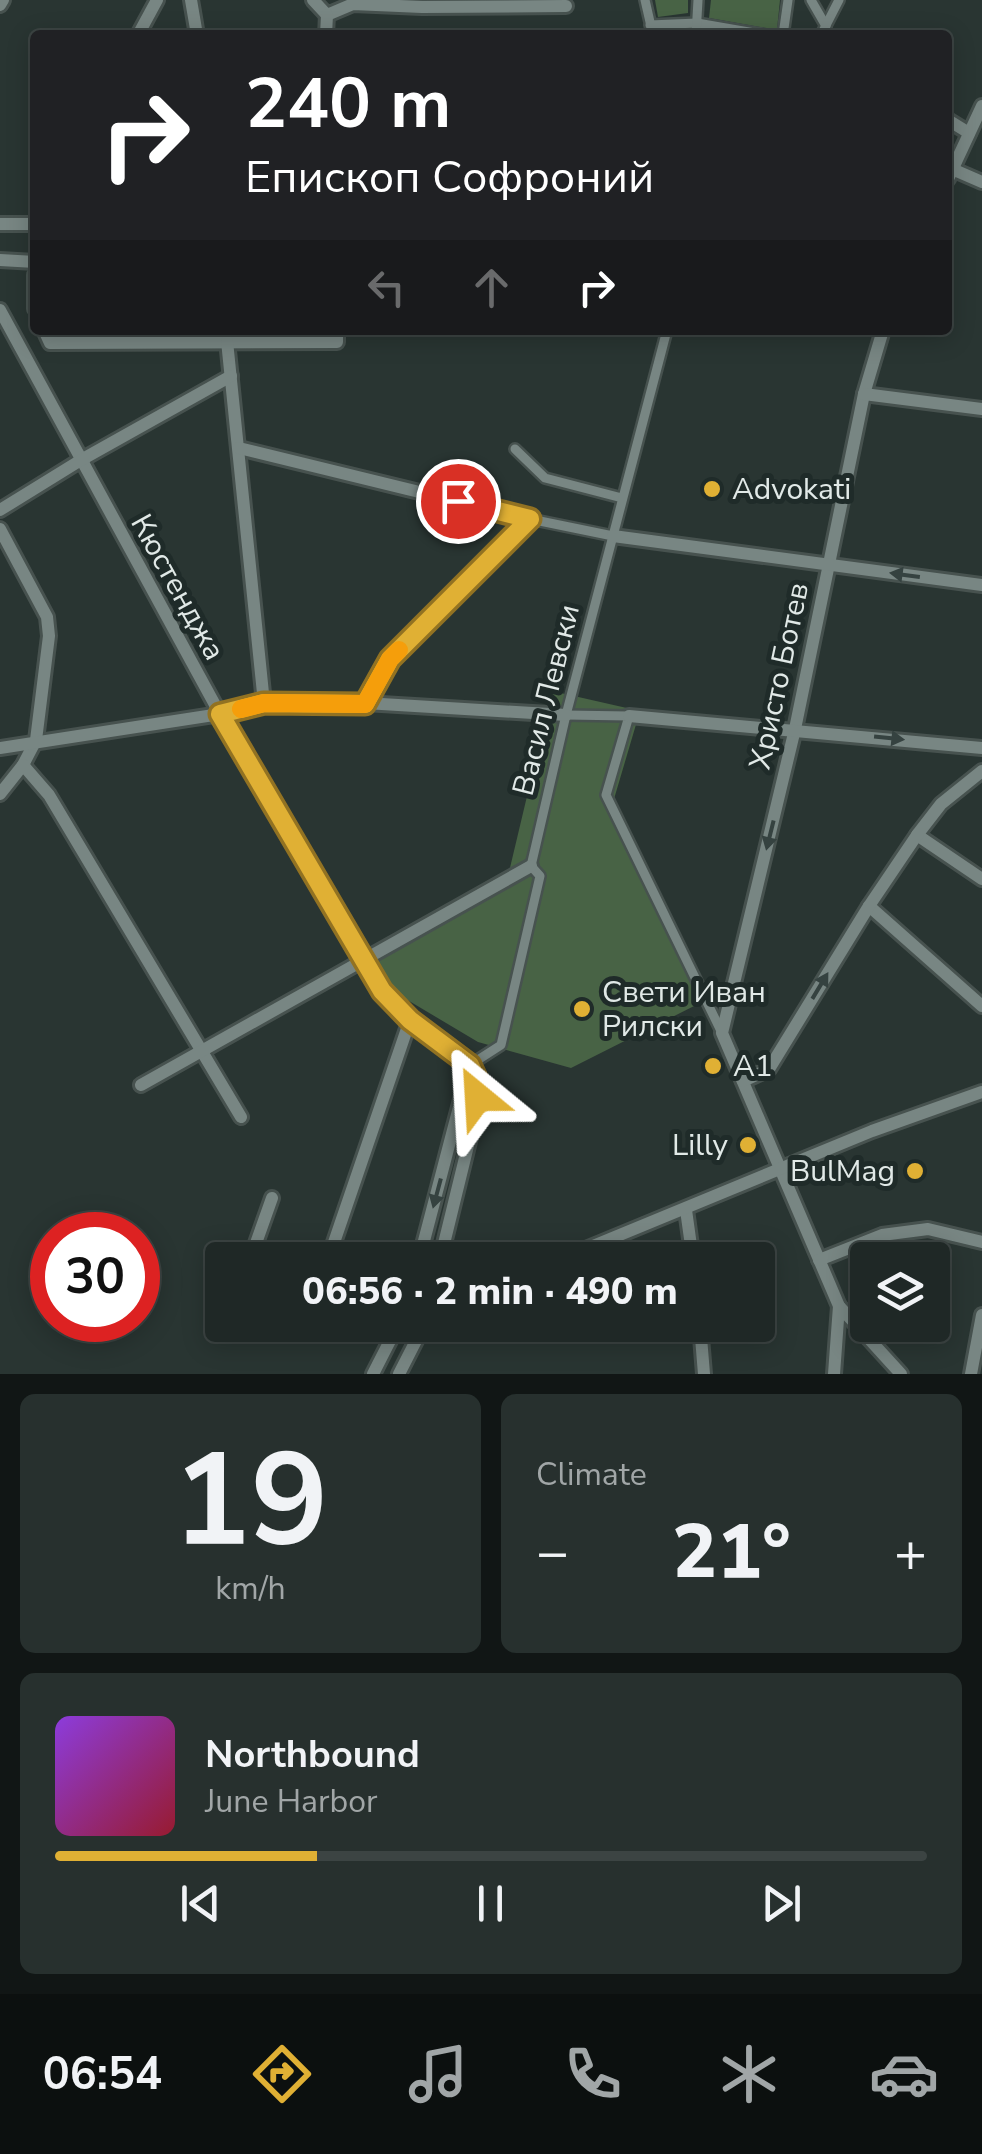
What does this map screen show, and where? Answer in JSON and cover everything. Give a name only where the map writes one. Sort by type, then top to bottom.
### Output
[{"type":"street","points":[[141,30],[158,0]]},
{"type":"street","points":[[191,0],[196,30]]},
{"type":"street","points":[[313,0],[327,15],[326,30]]},
{"type":"street","points":[[645,0],[652,30],[697,23],[737,30]]},
{"type":"street","points":[[696,30],[698,0]]},
{"type":"street","points":[[784,30],[788,0]]},
{"type":"street","points":[[811,0],[824,30]]},
{"type":"street","points":[[824,30],[838,0]]},
{"type":"street","points":[[327,15],[355,2],[422,7],[566,6]]},
{"type":"street","points":[[952,170],[981,108]]},
{"type":"street","points":[[952,122],[969,133]]},
{"type":"street","points":[[952,174],[982,182]]},
{"type":"street","points":[[0,224],[30,224]]},
{"type":"street","points":[[0,260],[30,262]]},
{"type":"street","name":"Кюстенджа","points":[[0,310],[220,714],[361,961],[382,991],[410,1020],[470,1065]]},
{"type":"street","points":[[46,335],[50,344],[337,342],[337,335]]},
{"type":"street","name":"Васил Левски","points":[[470,1065],[500,1045],[540,876],[531,866],[566,715],[665,335]]},
{"type":"street","name":"Христо Ботев","points":[[722,1033],[795,729],[864,394],[882,335]]},
{"type":"street","points":[[228,342],[264,703]]},
{"type":"street","points":[[0,510],[231,376]]},
{"type":"street","points":[[864,394],[982,409]]},
{"type":"street","points":[[239,448],[613,536],[982,585]]},
{"type":"street","points":[[514,449],[546,478],[622,498]]},
{"type":"street","points":[[365,704],[390,659],[530,519]]},
{"type":"street","points":[[0,529],[47,617],[49,636],[36,740],[23,765],[0,794]]},
{"type":"street","points":[[0,748],[220,714],[264,703],[629,716],[982,748]]},
{"type":"street","points":[[629,716],[606,796],[722,1033],[839,1306],[901,1374]]},
{"type":"street","points":[[23,765],[49,795],[240,1117]]},
{"type":"street","points":[[743,1081],[769,1070],[918,835],[941,804],[982,771]]},
{"type":"street","points":[[918,835],[982,878]]},
{"type":"street","points":[[141,1086],[202,1048],[531,866]]},
{"type":"street","points":[[870,906],[982,1006]]},
{"type":"street","points":[[334,1242],[410,1020]]},
{"type":"street","points":[[424,1242],[470,1065]]},
{"type":"street","points":[[444,1242],[477,1107],[478,1086],[470,1065]]},
{"type":"street","points":[[605,1242],[872,1132],[982,1092]]},
{"type":"street","points":[[256,1242],[272,1198]]},
{"type":"street","points":[[686,1210],[690,1242]]},
{"type":"street","points":[[819,1260],[882,1235],[928,1228],[982,1242]]},
{"type":"street","points":[[834,1374],[839,1306]]},
{"type":"street","points":[[971,1374],[982,1315]]},
{"type":"street","points":[[373,1374],[389,1342]]},
{"type":"street","points":[[399,1374],[415,1342]]},
{"type":"street","points":[[701,1342],[704,1374]]},
{"type":"green space","points":[[655,0],[688,0],[688,13],[658,17]]},
{"type":"green space","points":[[711,0],[780,0],[777,30],[709,18]]},
{"type":"green space","points":[[552,691],[640,711],[614,799],[710,998],[571,1068],[478,1042],[394,992],[367,951],[509,872]]},
{"type":"slow traffic","points":[[241,709],[264,703],[365,704],[399,650]]},
{"type":"place","name":"Advokati","points":[[712,489]]},
{"type":"place","name":"Свети Иван Рилски","points":[[582,1009]]},
{"type":"place","name":"A1","points":[[713,1066]]},
{"type":"place","name":"Lilly","points":[[748,1145]]},
{"type":"place","name":"BulMag","points":[[915,1171]]},
{"type":"route","points":[[458,501],[530,519],[390,659],[365,704],[264,703],[220,714],[361,961],[382,991],[410,1020],[470,1065],[477,1080],[478,1097]]}]
